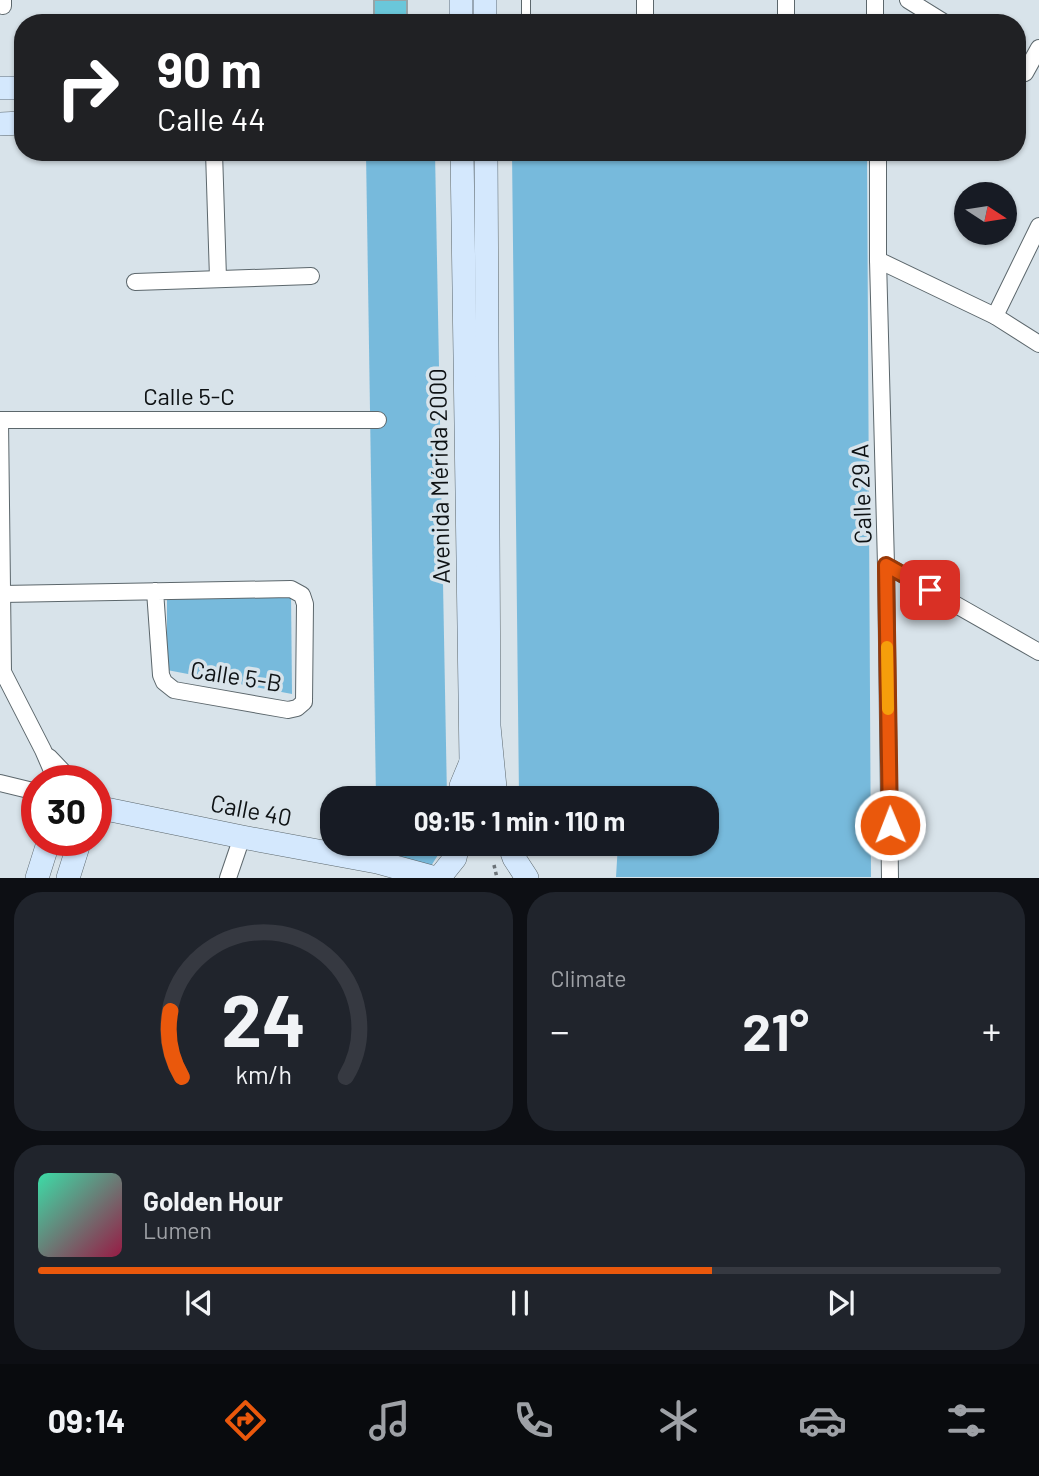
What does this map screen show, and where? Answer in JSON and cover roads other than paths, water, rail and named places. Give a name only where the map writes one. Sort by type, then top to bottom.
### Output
[{"type":"main road","name":"Avenida Mérida 2000","points":[[462,161],[471,762],[478,786]]},
{"type":"main road","name":"Avenida Mérida 2000","points":[[486,161],[489,726],[495,786]]},
{"type":"main road","points":[[461,786],[471,762]]},
{"type":"main road","name":"Calle 40","points":[[112,810],[242,837],[374,869],[437,877]]},
{"type":"main road","points":[[37,877],[44,856]]},
{"type":"main road","points":[[68,877],[75,856]]},
{"type":"main road","points":[[437,877],[455,856]]},
{"type":"main road","points":[[499,856],[507,877]]},
{"type":"main road","points":[[513,856],[527,877]]},
{"type":"street","points":[[908,0],[930,14]]},
{"type":"street","points":[[1027,74],[1039,48]]},
{"type":"street","points":[[214,161],[218,278]]},
{"type":"street","name":"Calle 29 A","points":[[877,161],[890,877]]},
{"type":"street","points":[[995,316],[1039,226]]},
{"type":"street","points":[[878,260],[995,316],[1039,344]]},
{"type":"street","points":[[135,282],[310,276]]},
{"type":"street","points":[[0,420],[2,672],[50,765]]},
{"type":"street","name":"Calle 5-C","points":[[0,420],[378,420]]},
{"type":"street","points":[[886,565],[1039,652]]},
{"type":"street","name":"Calle 5-B","points":[[2,594],[155,591],[291,589],[302,595],[305,604],[304,702],[298,708],[288,710],[174,690],[160,675],[155,591]]},
{"type":"street","points":[[43,750],[57,765]]},
{"type":"street","points":[[0,783],[21,788]]},
{"type":"street","points":[[228,877],[242,837]]}]
